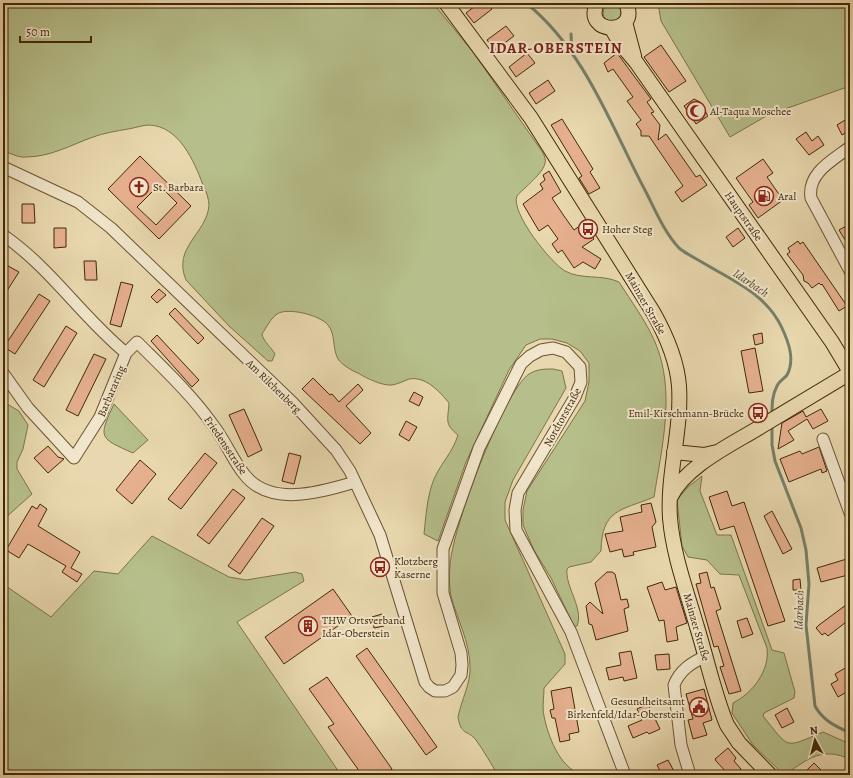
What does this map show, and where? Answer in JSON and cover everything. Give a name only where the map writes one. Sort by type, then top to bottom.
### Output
[{"type":"main road","name":"Mainzer Straße","points":[[446,3],[531,118],[661,326],[673,356],[679,385],[679,416],[670,499],[672,533],[724,718],[729,730],[739,743],[770,775]]},
{"type":"main road","name":"Hauptstraße","points":[[626,3],[629,12],[625,22],[636,62]]},
{"type":"main road","points":[[593,5],[595,16],[599,24],[604,27],[612,29],[621,26],[625,22]]},
{"type":"main road","name":"Hauptstraße","points":[[612,29],[620,43],[636,62],[849,366]]},
{"type":"main road","points":[[670,499],[677,486],[698,467],[723,449],[818,392],[849,366]]},
{"type":"main road","points":[[698,467],[692,468],[682,465],[675,458],[674,452],[704,454],[723,449]]},
{"type":"street","points":[[850,147],[816,175],[810,184],[810,191],[811,198],[850,272]]},
{"type":"street","name":"Am Rilchenberg","points":[[3,167],[78,202],[111,228],[317,428],[336,450],[356,482],[380,534],[427,685],[435,691]]},
{"type":"street","name":"Barbararing","points":[[3,235],[26,252],[47,271],[88,318],[126,353],[97,423],[74,458],[28,408],[3,373]]},
{"type":"street","name":"Friedensstraße","points":[[126,353],[137,342],[206,415],[221,436],[242,471],[257,486],[273,493],[291,494],[320,491],[356,482]]},
{"type":"street","name":"Nordtorstraße","points":[[435,691],[445,691],[453,688],[462,670],[461,652],[443,593],[442,549],[479,448],[521,364],[530,356],[541,350],[552,348],[566,352],[580,367],[581,382],[564,418],[518,493],[515,510],[516,530],[571,632],[625,775]]},
{"type":"street","points":[[823,439],[850,513]]},
{"type":"street","points":[[690,775],[682,745],[674,685],[677,678],[688,665],[706,656]]},
{"type":"green space","points":[[3,3],[433,3],[473,52],[544,155],[545,162],[542,170],[517,196],[516,203],[525,225],[542,248],[565,271],[571,274],[606,278],[619,282],[647,326],[655,342],[661,361],[665,380],[665,419],[654,497],[623,509],[615,514],[609,519],[605,527],[602,537],[601,551],[591,562],[569,567],[567,569],[567,576],[578,612],[577,626],[574,626],[551,578],[534,550],[523,525],[523,510],[527,491],[585,401],[589,382],[589,363],[580,351],[567,343],[552,339],[540,339],[526,345],[509,370],[466,462],[438,541],[424,534],[427,506],[434,479],[453,447],[458,435],[449,425],[449,403],[427,382],[409,379],[396,384],[388,385],[374,381],[350,369],[338,359],[336,355],[332,333],[328,325],[324,321],[311,315],[288,311],[277,314],[273,318],[262,334],[275,354],[272,361],[268,361],[229,326],[186,280],[183,268],[183,258],[203,224],[207,215],[209,203],[190,156],[184,146],[169,131],[160,127],[144,125],[102,134],[44,155],[20,157],[3,151]]},
{"type":"green space","points":[[658,3],[850,3],[850,86],[768,115],[730,137],[661,21]]},
{"type":"green space","points":[[608,4],[616,4],[621,9],[619,20],[616,22],[608,22],[603,17],[603,9]]},
{"type":"green space","points":[[553,369],[562,371],[566,388],[513,480],[505,502],[505,520],[565,654],[565,664],[544,688],[543,713],[548,732],[560,757],[573,770],[584,775],[498,775],[476,740],[463,730],[459,723],[459,711],[469,679],[470,667],[466,640],[451,596],[449,581],[450,566],[459,524],[469,495],[480,464],[506,407],[518,386],[529,374],[538,370]]},
{"type":"green space","points":[[7,404],[19,411],[28,425],[23,449],[17,462],[17,469],[32,494],[3,520],[3,406]]},
{"type":"green space","points":[[114,404],[148,440],[133,453],[113,444],[105,436],[105,424]]},
{"type":"green space","points":[[702,476],[700,491],[717,535],[731,535],[772,650],[784,653],[795,692],[794,698],[764,713],[763,716],[778,735],[788,743],[801,741],[823,732],[850,744],[850,759],[831,754],[824,754],[809,759],[786,774],[783,774],[753,745],[732,713],[733,703],[747,693],[759,680],[766,664],[767,648],[739,575],[720,574],[707,560],[688,557],[682,546],[677,500],[688,487]]},
{"type":"green space","points":[[152,536],[229,577],[246,580],[295,572],[302,574],[304,581],[237,622],[341,775],[3,775],[3,584],[51,617],[94,571],[118,574]]},
{"type":"building","points":[[479,3],[487,3],[492,9],[474,23],[466,13]]},
{"type":"building","points":[[506,26],[514,36],[495,50],[487,40]]},
{"type":"building","points":[[661,45],[686,81],[669,92],[644,57]]},
{"type":"building","points":[[527,53],[535,63],[516,77],[509,67]]},
{"type":"building","points":[[617,53],[651,99],[647,102],[654,112],[651,113],[660,125],[658,140],[666,134],[696,177],[700,175],[707,185],[682,202],[675,192],[683,186],[649,136],[641,136],[641,131],[636,124],[641,120],[627,101],[633,97],[613,69],[608,72],[604,63]]},
{"type":"building","points":[[548,80],[555,91],[536,104],[529,93]]},
{"type":"building","name":"Al-Taqua Moschee","points":[[694,99],[700,102],[708,116],[696,124],[684,106]]},
{"type":"building","points":[[850,117],[850,130],[842,135],[837,125]]},
{"type":"building","points":[[562,119],[593,169],[590,172],[600,188],[589,194],[579,178],[582,176],[551,125]]},
{"type":"building","points":[[806,132],[812,141],[818,136],[824,145],[809,155],[796,139]]},
{"type":"building","points":[[140,156],[191,206],[159,239],[108,189]],"holes":[[[159,185],[177,203],[156,225],[137,207]]]},
{"type":"building","points":[[763,159],[773,173],[767,177],[783,200],[758,218],[749,205],[753,202],[736,178]]},
{"type":"building","points":[[549,171],[561,192],[552,198],[574,230],[584,223],[594,239],[582,247],[601,259],[595,269],[583,262],[574,268],[562,250],[558,253],[552,244],[558,239],[548,225],[539,231],[523,204],[543,189],[540,184],[545,180],[543,175]]},
{"type":"building","points":[[22,204],[34,204],[35,223],[22,223]]},
{"type":"building","points":[[850,224],[850,248],[839,230]]},
{"type":"building","points":[[54,228],[66,228],[66,247],[54,248]]},
{"type":"building","points":[[738,228],[745,238],[733,247],[726,237]]},
{"type":"building","points":[[798,241],[800,244],[803,242],[847,306],[839,311],[822,284],[821,285],[819,283],[812,288],[804,281],[803,275],[787,254],[790,252],[788,248]]},
{"type":"building","points":[[84,261],[96,261],[97,280],[85,280]]},
{"type":"building","points":[[8,266],[19,272],[3,297],[3,273]]},
{"type":"building","points":[[121,282],[133,285],[121,327],[110,324]]},
{"type":"building","points":[[159,289],[166,295],[157,303],[151,297]]},
{"type":"building","points":[[39,294],[50,301],[15,354],[4,347]]},
{"type":"building","points":[[175,308],[204,338],[198,344],[169,314]]},
{"type":"building","points":[[66,326],[77,333],[44,387],[33,380]]},
{"type":"building","points":[[762,333],[763,343],[755,345],[753,335]]},
{"type":"building","points":[[157,335],[199,380],[192,387],[151,341]]},
{"type":"building","points":[[755,348],[763,391],[749,393],[741,351]]},
{"type":"building","points":[[94,354],[106,359],[78,416],[66,410]]},
{"type":"building","points":[[313,378],[339,402],[358,384],[363,390],[346,406],[371,433],[360,444],[302,389]]},
{"type":"building","points":[[414,392],[423,397],[419,406],[409,401]]},
{"type":"building","points":[[244,409],[262,450],[248,457],[229,415]]},
{"type":"building","points":[[821,409],[828,421],[813,429],[807,419],[788,431],[794,440],[778,449],[782,423],[803,411],[806,417]]},
{"type":"building","points":[[406,421],[417,427],[409,441],[399,435]]},
{"type":"building","points":[[48,446],[58,457],[64,459],[48,473],[34,458]]},
{"type":"building","points":[[819,447],[827,471],[822,473],[821,469],[789,482],[780,459],[800,451],[802,454]]},
{"type":"building","points":[[205,453],[217,463],[181,509],[168,499]]},
{"type":"building","points":[[289,453],[301,456],[294,484],[282,481]]},
{"type":"building","points":[[140,460],[156,474],[132,504],[116,490]]},
{"type":"building","points":[[233,489],[245,498],[209,544],[197,535]]},
{"type":"building","points":[[727,491],[732,506],[744,502],[785,621],[768,626],[734,526],[720,530],[709,497]]},
{"type":"building","points":[[651,503],[656,522],[652,527],[656,547],[633,552],[634,555],[624,557],[622,549],[610,552],[605,534],[623,531],[620,517],[642,512],[641,505]]},
{"type":"building","points":[[40,504],[47,509],[38,526],[80,552],[71,568],[82,574],[77,582],[62,572],[66,566],[28,544],[19,558],[6,550],[32,506],[37,509]]},
{"type":"building","points":[[772,511],[792,549],[783,554],[764,516]]},
{"type":"building","points":[[262,518],[274,526],[240,574],[228,566]]},
{"type":"building","points":[[850,558],[850,570],[848,575],[821,582],[817,568]]},
{"type":"building","points":[[607,572],[612,572],[615,574],[621,600],[627,599],[629,607],[624,609],[628,631],[596,640],[592,625],[589,624],[586,606],[590,602],[603,614],[595,583]]},
{"type":"building","points":[[707,572],[711,588],[714,587],[721,609],[716,611],[741,691],[729,694],[720,667],[724,666],[718,646],[714,647],[696,584],[701,583],[699,574]]},
{"type":"building","points":[[800,579],[801,590],[793,590],[793,580]]},
{"type":"building","points":[[662,582],[665,590],[676,587],[687,623],[676,627],[678,640],[667,642],[664,620],[659,621],[647,587]]},
{"type":"building","name":"THW Ortsverband Idar-Oberstein","points":[[333,589],[352,616],[284,664],[265,637]]},
{"type":"building","points":[[850,602],[850,619],[828,636],[825,633],[822,635],[816,628]]},
{"type":"building","points":[[382,614],[384,626],[374,628],[372,617]]},
{"type":"building","points":[[747,618],[753,634],[742,638],[737,621]]},
{"type":"building","points":[[367,648],[437,747],[426,755],[356,656]]},
{"type":"building","points":[[631,651],[637,678],[624,681],[623,677],[609,680],[606,668],[621,665],[619,653]]},
{"type":"building","points":[[669,654],[670,669],[657,670],[655,655]]},
{"type":"building","points":[[847,667],[850,673],[850,690],[838,697],[831,684],[838,680],[835,674]]},
{"type":"building","points":[[327,677],[392,769],[384,775],[362,775],[328,727],[334,724],[309,689]]},
{"type":"building","points":[[571,687],[579,732],[569,734],[570,740],[560,742],[555,718],[552,718],[550,710],[554,709],[551,691]]},
{"type":"building","name":"Gesundheitsamt Birkenfeld/Idar-Oberstein","points":[[704,689],[712,720],[703,723],[707,735],[693,739],[688,720],[693,719],[686,694]]},
{"type":"building","points":[[648,704],[660,729],[649,734],[647,732],[633,738],[628,726],[642,720],[637,709]]},
{"type":"building","points":[[787,708],[794,722],[782,728],[775,715]]},
{"type":"building","points":[[728,748],[736,758],[734,761],[741,769],[739,771],[743,775],[729,775],[716,761],[715,759]]},
{"type":"building","points":[[668,760],[676,775],[662,775],[657,765]]},
{"type":"building","points":[[814,763],[826,775],[802,775]]},
{"type":"waterway","name":"Idarbach","points":[[526,3],[547,22],[581,67],[596,92],[669,236],[679,248],[686,253],[747,288],[767,305],[775,316],[787,340],[791,363],[787,375],[780,381],[774,393],[772,415]]},
{"type":"waterway","points":[[571,34],[572,52]]},
{"type":"waterway","name":"Idarbach","points":[[772,425],[772,445],[775,461],[801,528],[806,550],[809,584],[806,625],[815,706],[822,716],[850,733]]},
{"type":"place","name":"Al-Taqua Moschee","points":[[696,111]]},
{"type":"place","name":"St. Barbara","points":[[139,187]]},
{"type":"place","name":"Aral","points":[[764,196]]},
{"type":"place","name":"Hoher Steg","points":[[588,229]]},
{"type":"place","name":"Emil-Kirschmann-Brücke","points":[[758,413]]},
{"type":"place","name":"Klotzberg Kaserne","points":[[380,567]]},
{"type":"place","name":"THW Ortsverband Idar-Oberstein","points":[[308,626]]},
{"type":"place","name":"Gesundheitsamt Birkenfeld/Idar-Oberstein","points":[[699,707]]},
{"type":"district","name":"IDAR-OBERSTEIN","points":[[556,48]]}]
